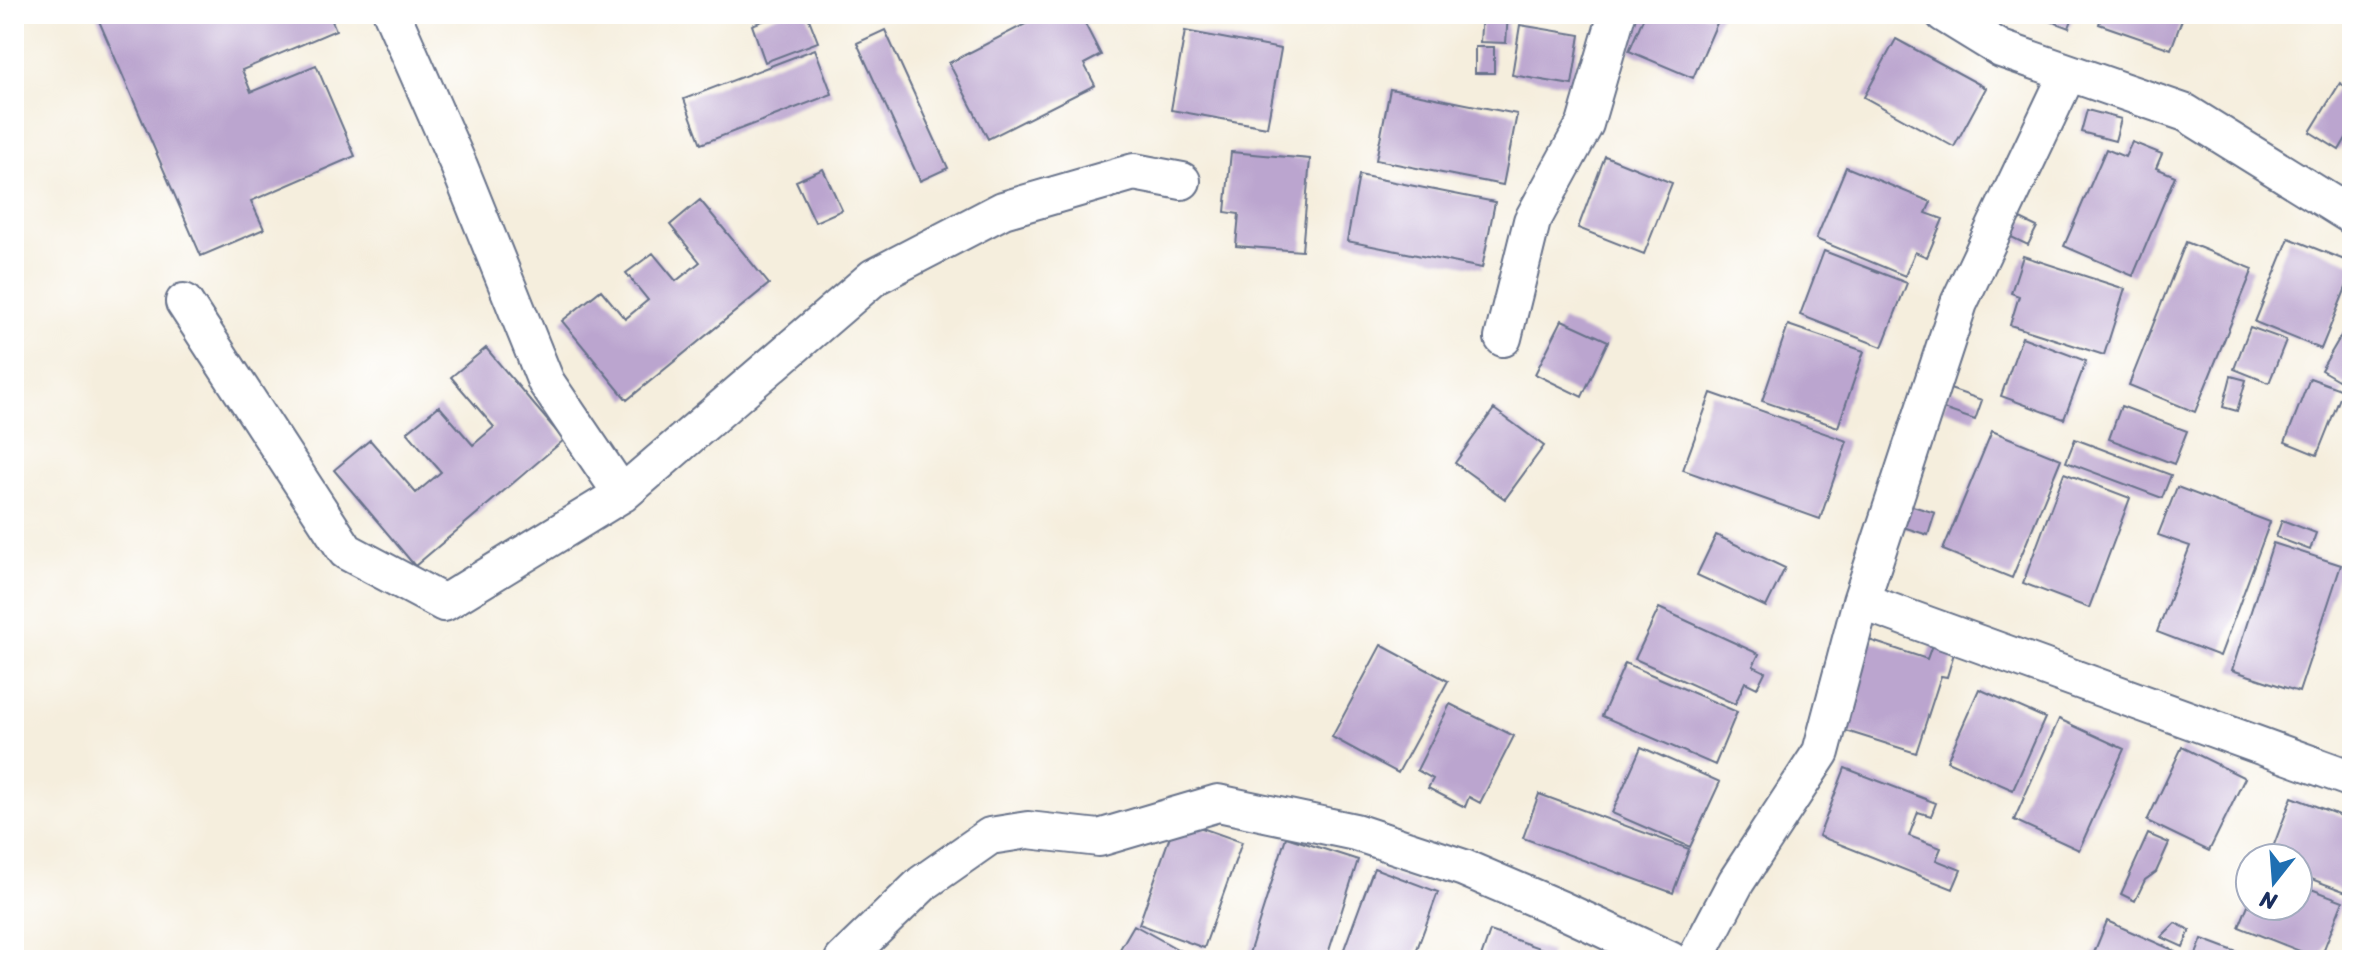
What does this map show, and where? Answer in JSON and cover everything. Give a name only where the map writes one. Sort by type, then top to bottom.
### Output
[{"type":"street","points":[[392,14],[459,166],[546,382],[622,494]]},
{"type":"street","points":[[1503,338],[1532,221],[1585,124],[1617,14]]},
{"type":"street","points":[[1944,14],[2001,49],[2186,113],[2352,216]]},
{"type":"street","points":[[1695,960],[1736,882],[1821,752],[1861,601],[1959,303],[2068,73]]},
{"type":"street","points":[[184,302],[346,551],[444,603],[622,494],[874,277],[1003,210],[1134,172],[1182,181]]},
{"type":"street","points":[[1861,601],[2352,779]]},
{"type":"street","points":[[843,960],[923,883],[990,836],[1028,830],[1099,838],[1218,803],[1355,832],[1464,868],[1670,960]]},
{"type":"building","points":[[96,14],[329,14],[336,30],[242,70],[251,92],[316,65],[355,156],[251,201],[264,229],[201,256]]},
{"type":"building","points":[[781,14],[807,14],[818,42],[765,62],[752,25]]},
{"type":"building","points":[[1045,14],[1080,14],[1101,55],[1084,64],[1095,85],[988,139],[949,63]]},
{"type":"building","points":[[1482,14],[1508,14],[1506,43],[1480,42]]},
{"type":"building","points":[[1645,14],[1721,14],[1693,78],[1629,51]]},
{"type":"building","points":[[2032,14],[2074,14],[2069,28]]},
{"type":"building","points":[[2102,14],[2184,14],[2171,49],[2099,24]]},
{"type":"building","points":[[1520,25],[1580,35],[1572,85],[1512,75]]},
{"type":"building","points":[[885,30],[948,168],[920,181],[857,43]]},
{"type":"building","points":[[1185,31],[1281,49],[1267,127],[1171,110]]},
{"type":"building","points":[[1896,39],[1986,88],[1954,147],[1864,97]]},
{"type":"building","points":[[1475,47],[1494,47],[1494,73],[1475,73]]},
{"type":"building","points":[[815,49],[832,94],[701,144],[684,99]]},
{"type":"building","points":[[2340,83],[2352,91],[2352,128],[2339,150],[2310,132]]},
{"type":"building","points":[[1390,89],[1517,114],[1503,185],[1376,160]]},
{"type":"building","points":[[2087,110],[2121,119],[2115,141],[2081,132]]},
{"type":"building","points":[[2132,142],[2162,154],[2156,168],[2175,176],[2133,276],[2064,246],[2106,149],[2125,157]]},
{"type":"building","points":[[1231,152],[1310,159],[1302,251],[1236,246],[1239,214],[1225,212]]},
{"type":"building","points":[[1605,156],[1672,183],[1644,254],[1578,228]]},
{"type":"building","points":[[1846,167],[1931,202],[1926,213],[1943,219],[1927,257],[1915,252],[1905,276],[1816,239]]},
{"type":"building","points":[[823,169],[842,210],[815,222],[796,181]]},
{"type":"building","points":[[1359,175],[1495,202],[1482,268],[1347,241]]},
{"type":"building","points":[[700,200],[769,284],[627,400],[562,321],[601,290],[625,319],[648,300],[626,273],[653,253],[676,281],[700,262],[670,225]]},
{"type":"building","points":[[2016,217],[2037,227],[2028,245],[2007,235]]},
{"type":"building","points":[[2289,238],[2352,263],[2352,273],[2321,349],[2255,322]]},
{"type":"building","points":[[2186,242],[2253,269],[2195,412],[2129,385]]},
{"type":"building","points":[[1824,251],[1907,283],[1882,347],[1800,315]]},
{"type":"building","points":[[2023,256],[2125,289],[2104,355],[2010,325],[2019,296],[2011,293]]},
{"type":"building","points":[[2352,317],[2352,388],[2321,370]]},
{"type":"building","points":[[1562,320],[1608,341],[1582,397],[1535,374]]},
{"type":"building","points":[[1788,325],[1864,351],[1838,427],[1762,401]]},
{"type":"building","points":[[2250,327],[2286,340],[2269,383],[2234,369]]},
{"type":"building","points":[[2022,337],[2086,361],[2064,419],[2001,396]]},
{"type":"building","points":[[486,348],[564,440],[415,566],[334,470],[370,440],[416,493],[441,472],[407,432],[439,406],[473,445],[494,427],[451,377]]},
{"type":"building","points":[[2231,376],[2246,380],[2237,411],[2223,407]]},
{"type":"building","points":[[2310,378],[2343,390],[2317,455],[2285,442]]},
{"type":"building","points":[[1950,389],[1982,400],[1975,420],[1943,409]]},
{"type":"building","points":[[1711,393],[1847,441],[1820,519],[1683,470]]},
{"type":"building","points":[[2121,406],[2187,431],[2174,464],[2109,439]]},
{"type":"building","points":[[1494,409],[1544,446],[1505,499],[1455,463]]},
{"type":"building","points":[[1992,431],[2061,459],[2012,578],[1943,550]]},
{"type":"building","points":[[2075,439],[2171,475],[2162,498],[2066,462]]},
{"type":"building","points":[[2064,473],[2130,498],[2089,608],[2023,583]]},
{"type":"building","points":[[2177,487],[2270,522],[2220,656],[2157,632],[2190,546],[2158,535]]},
{"type":"building","points":[[1909,505],[1935,513],[1928,535],[1903,527]]},
{"type":"building","points":[[2282,520],[2316,533],[2310,550],[2276,537]]},
{"type":"building","points":[[1716,535],[1785,568],[1766,607],[1697,575]]},
{"type":"building","points":[[2273,543],[2341,565],[2299,692],[2232,670]]},
{"type":"building","points":[[1659,608],[1759,654],[1753,666],[1765,672],[1757,688],[1745,682],[1735,704],[1635,659]]},
{"type":"building","points":[[1869,640],[1927,659],[1932,645],[1954,653],[1947,677],[1941,676],[1916,753],[1840,729]]},
{"type":"building","points":[[1381,645],[1448,681],[1398,773],[1332,737]]},
{"type":"building","points":[[1625,663],[1737,712],[1715,765],[1602,716]]},
{"type":"building","points":[[1979,689],[2045,718],[2013,790],[1947,761]]},
{"type":"building","points":[[1450,704],[1514,736],[1480,803],[1469,797],[1465,807],[1428,788],[1433,779],[1417,770]]},
{"type":"building","points":[[2059,719],[2124,749],[2079,850],[2014,820]]},
{"type":"building","points":[[1641,747],[1720,782],[1690,847],[1612,813]]},
{"type":"building","points":[[2182,747],[2245,778],[2209,851],[2147,821]]},
{"type":"building","points":[[1845,768],[1936,803],[1931,816],[1918,812],[1909,836],[1941,848],[1936,860],[1961,870],[1953,889],[1819,836]]},
{"type":"building","points":[[1539,794],[1689,849],[1673,893],[1523,838]]},
{"type":"building","points":[[2292,797],[2352,820],[2352,876],[2346,892],[2314,880],[2314,842],[2275,842]]},
{"type":"building","points":[[1176,819],[1242,842],[1204,948],[1139,924]]},
{"type":"building","points":[[2148,834],[2169,843],[2156,872],[2145,880],[2135,901],[2121,894]]},
{"type":"building","points":[[1286,837],[1358,860],[1326,960],[1247,960]]},
{"type":"building","points":[[1374,868],[1438,892],[1413,960],[1340,960]]},
{"type":"building","points":[[2314,890],[2343,901],[2320,959],[2239,927],[2241,922],[2314,922]]},
{"type":"building","points":[[2107,921],[2175,951],[2171,960],[2091,960]]},
{"type":"building","points":[[2175,923],[2190,930],[2183,947],[2161,937]]},
{"type":"building","points":[[1134,925],[1197,960],[1140,960],[1120,949]]},
{"type":"building","points":[[1490,931],[1551,952],[1548,960],[1480,960]]},
{"type":"building","points":[[2202,939],[2258,960],[2204,960],[2195,957]]}]
